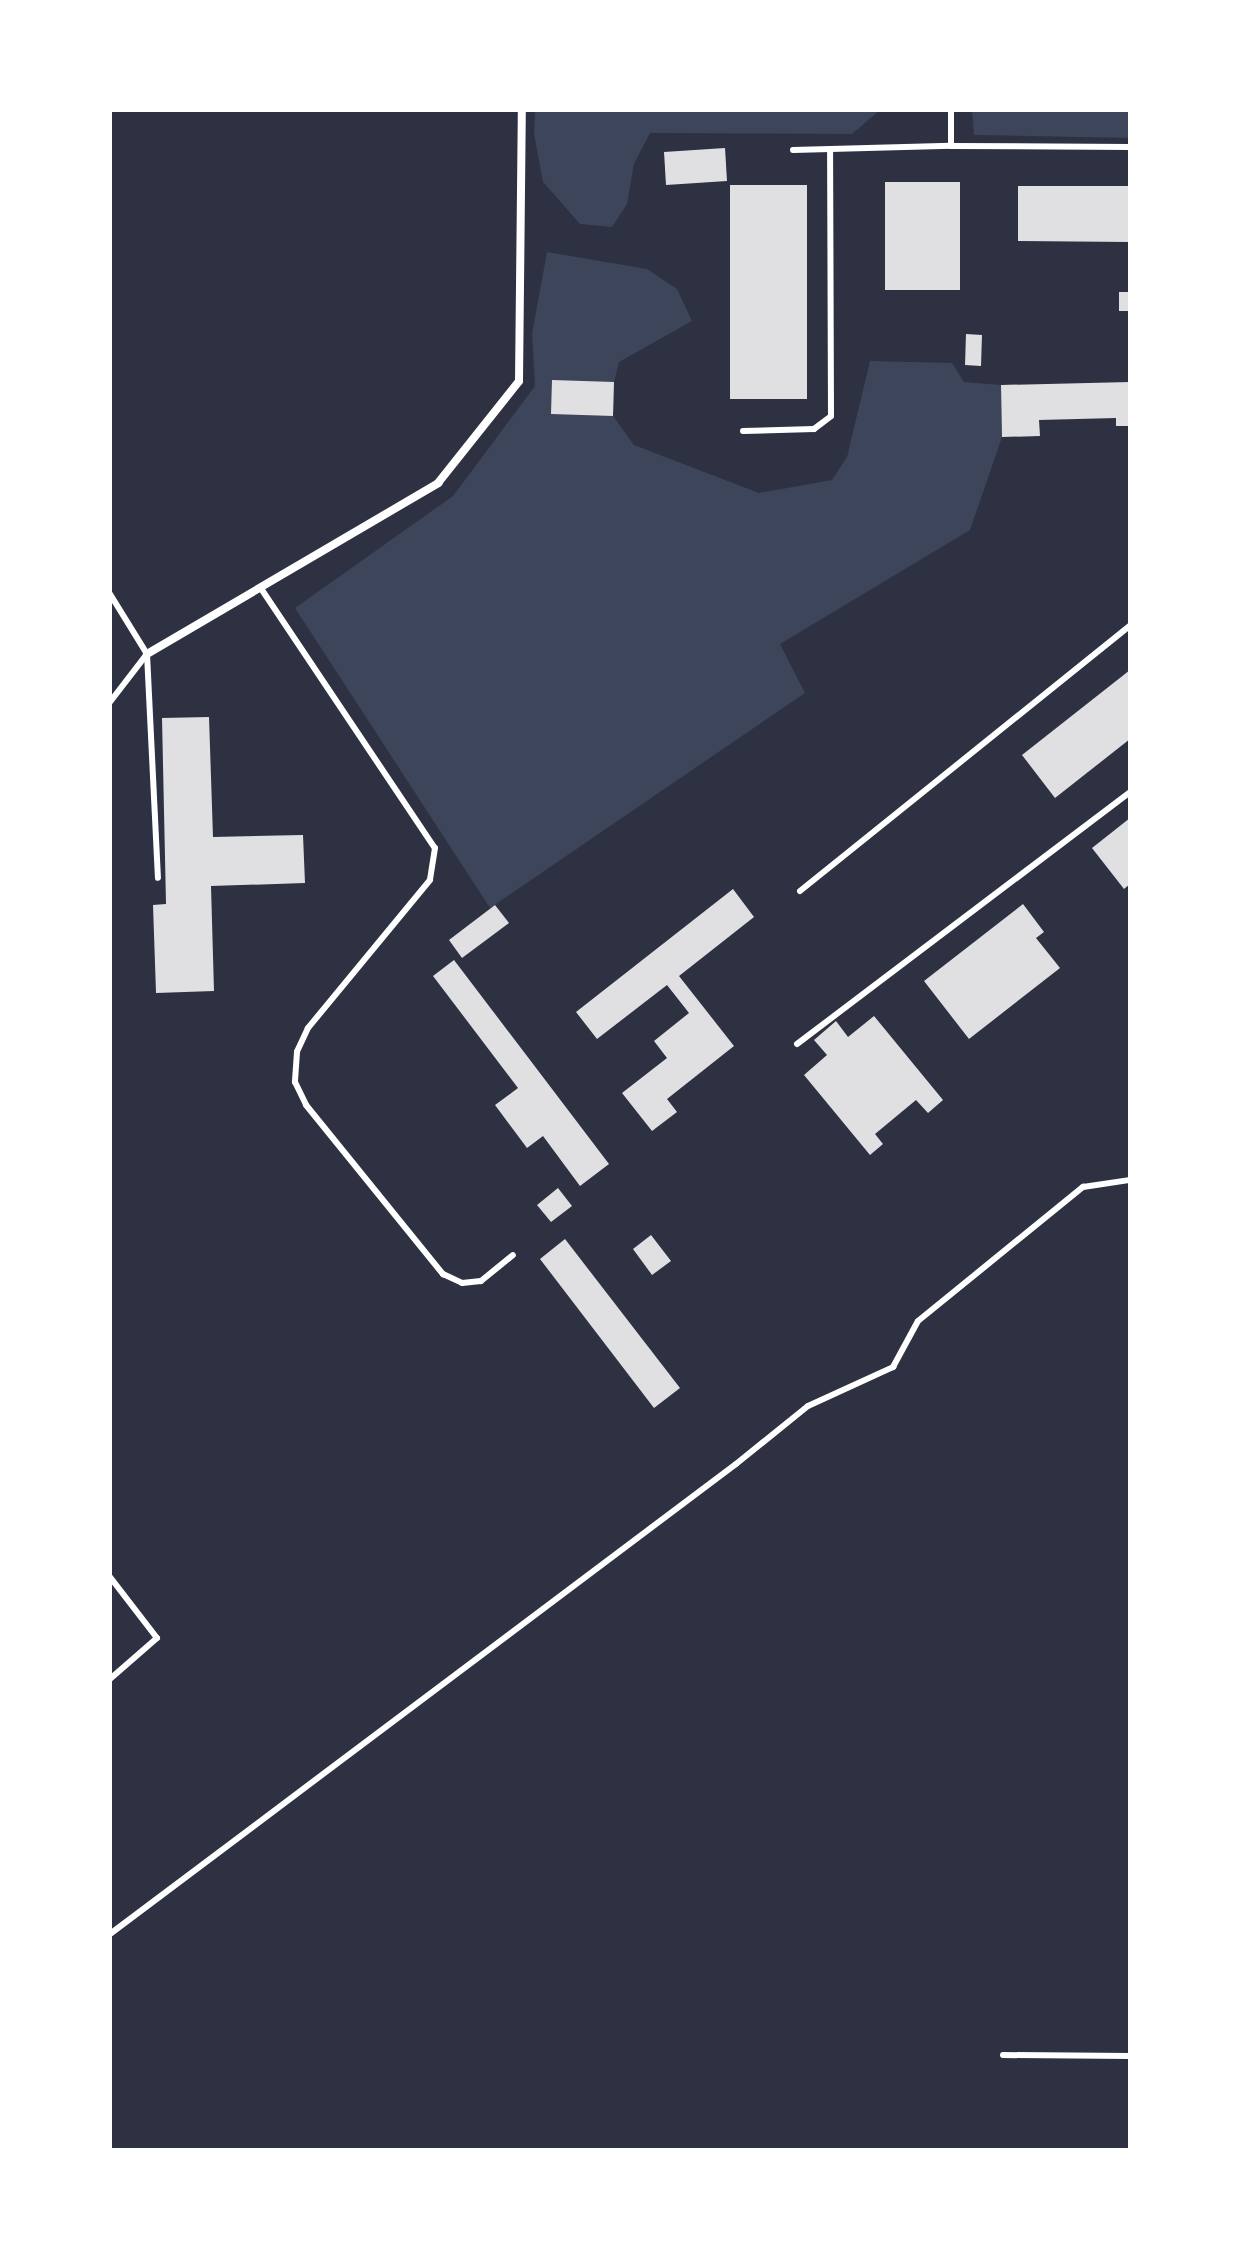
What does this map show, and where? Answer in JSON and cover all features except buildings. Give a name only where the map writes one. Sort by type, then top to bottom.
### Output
[{"type":"street","points":[[147,654],[438,483],[519,381],[522,110]]},
{"type":"lane","points":[[951,110],[951,146]]},
{"type":"lane","points":[[793,150],[951,146],[1130,147]]},
{"type":"lane","points":[[743,431],[814,429],[831,416],[830,149]]},
{"type":"lane","points":[[260,587],[435,848],[430,880],[308,1028],[297,1052],[295,1082],[306,1105],[443,1274],[462,1283],[481,1281],[513,1255]]},
{"type":"lane","points":[[110,594],[147,654],[158,878]]},
{"type":"lane","points":[[800,891],[1130,626]]},
{"type":"lane","points":[[110,702],[147,654]]},
{"type":"lane","points":[[797,1044],[1130,792]]},
{"type":"lane","points":[[110,1934],[736,1464],[808,1406],[893,1367],[918,1321],[1083,1187],[1130,1180]]},
{"type":"lane","points":[[110,1577],[157,1638],[110,1679]]},
{"type":"lane","points":[[1003,2055],[1130,2056]]},
{"type":"shaded area","points":[[535,110],[880,110],[852,134],[650,133],[634,164],[627,204],[612,227],[580,224],[543,182],[534,134]]},
{"type":"shaded area","points":[[972,110],[1130,110],[1130,138],[974,135]]},
{"type":"shaded area","points":[[547,252],[647,269],[677,289],[692,321],[619,362],[614,382],[613,416],[634,445],[759,493],[832,480],[847,457],[870,361],[952,363],[964,382],[1001,385],[1002,437],[970,530],[780,644],[805,693],[490,908],[295,608],[453,496],[535,386],[532,334]]}]
